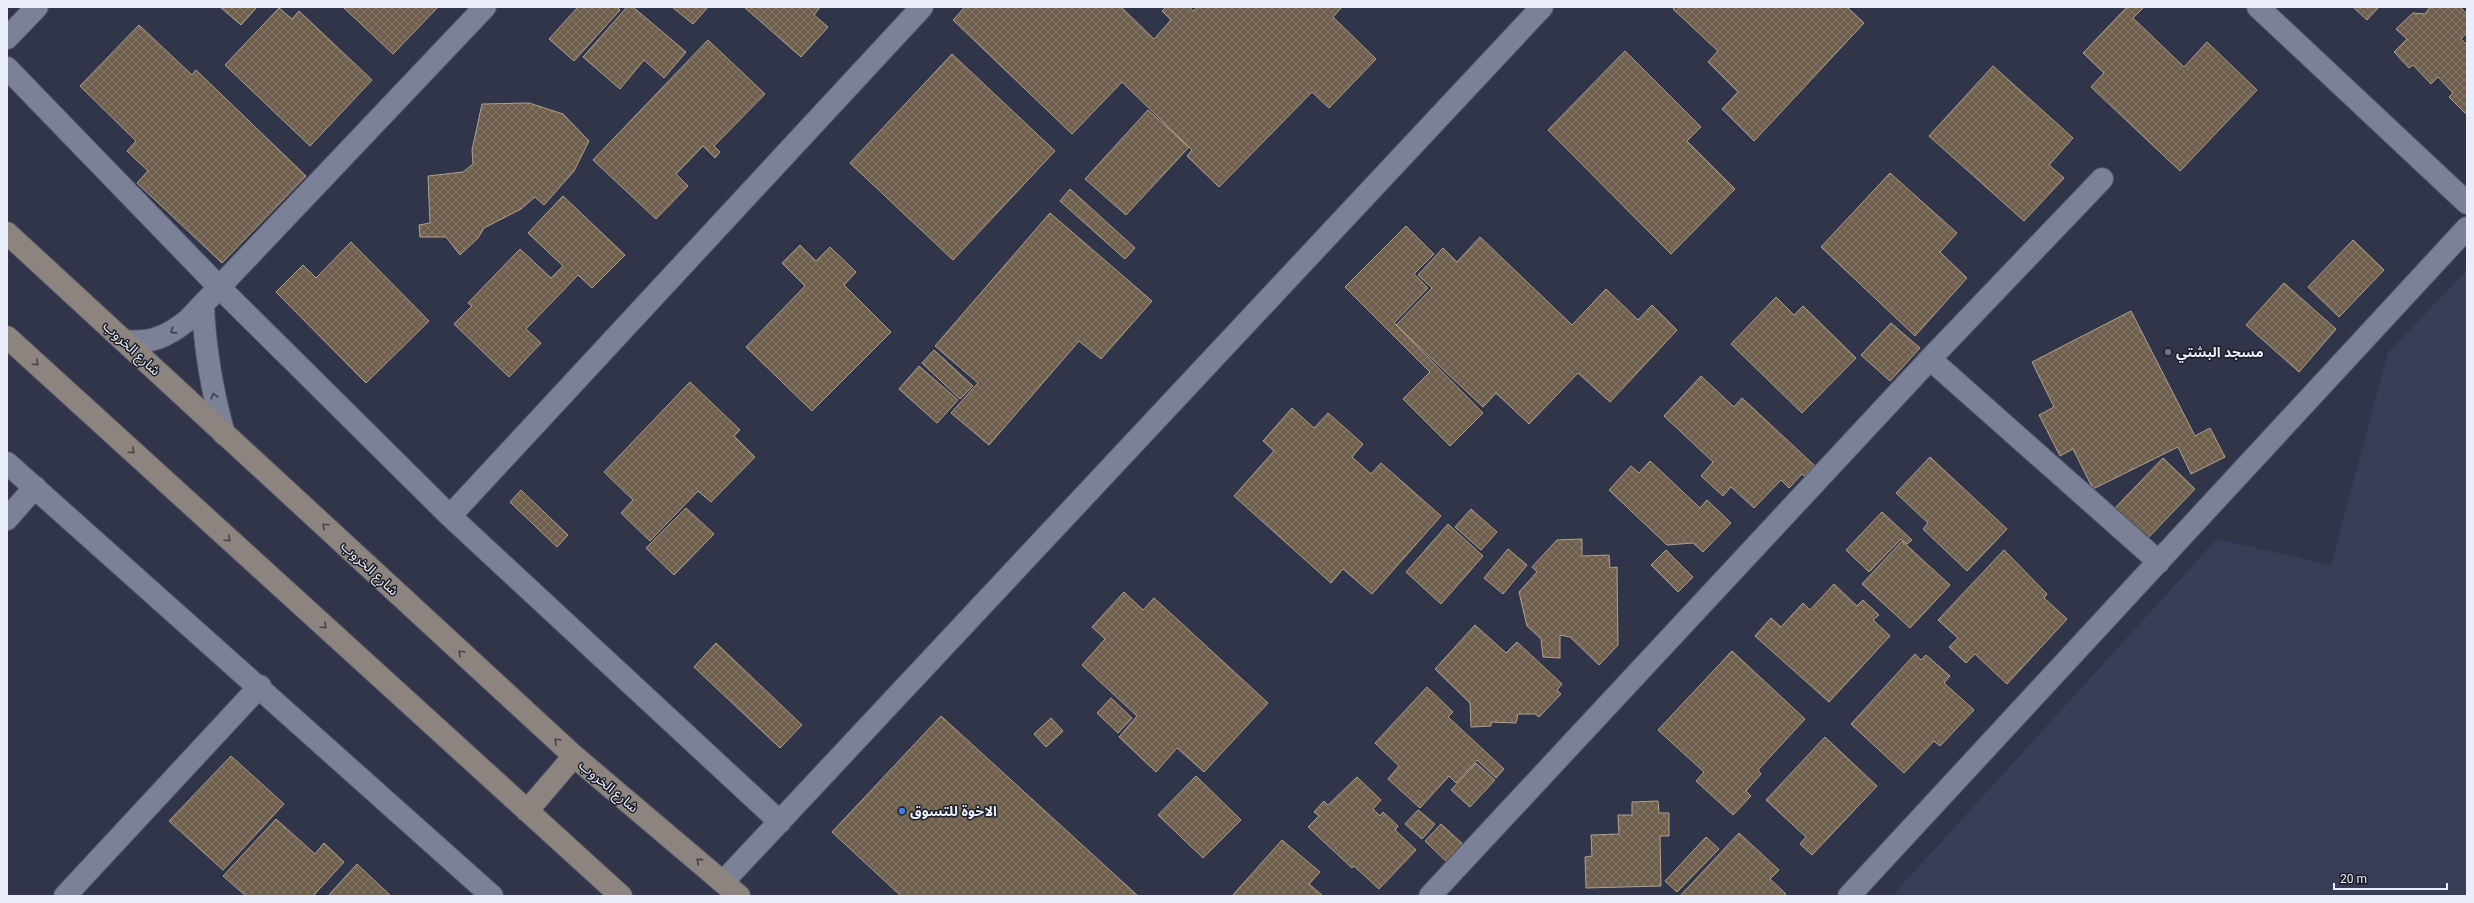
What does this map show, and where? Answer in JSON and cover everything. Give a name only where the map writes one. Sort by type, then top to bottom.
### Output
[{"type":"main road","name":"شارع الخروب","points":[[7,233],[574,756],[739,896]]},
{"type":"main road","points":[[7,337],[621,896]]},
{"type":"main road","points":[[527,812],[574,756]]},
{"type":"street","points":[[7,38],[37,7]]},
{"type":"street","points":[[125,341],[151,342],[164,337],[188,320],[203,306],[485,7]]},
{"type":"street","points":[[450,516],[922,7]]},
{"type":"street","points":[[723,882],[1542,7]]},
{"type":"street","points":[[2258,7],[2467,203]]},
{"type":"street","points":[[7,68],[220,288],[450,516],[780,822]]},
{"type":"street","points":[[1430,896],[1930,359],[2102,179]]},
{"type":"street","points":[[1849,896],[2467,228]]},
{"type":"street","points":[[203,306],[205,348],[212,391],[224,434]]},
{"type":"street","points":[[1930,359],[2158,562]]},
{"type":"street","points":[[7,463],[260,686],[492,896]]},
{"type":"street","points":[[7,519],[36,487]]},
{"type":"street","points":[[65,896],[260,686]]},
{"type":"shaded area","points":[[2467,270],[2467,896],[1892,896],[2217,539],[2331,565],[2388,353]]},
{"type":"building","points":[[220,7],[257,7],[241,25]]},
{"type":"building","points":[[343,7],[438,7],[393,54]]},
{"type":"building","points":[[578,7],[617,7],[620,10],[574,61],[549,39]]},
{"type":"building","points":[[627,7],[633,7],[686,52],[664,78],[644,60],[620,89],[583,57]]},
{"type":"building","points":[[672,7],[708,7],[693,24]]},
{"type":"building","points":[[744,7],[820,7],[814,15],[828,27],[801,57]]},
{"type":"building","points":[[965,7],[1121,7],[1154,39],[1171,20],[1162,11],[1166,7],[1189,7],[1193,11],[1198,7],[1342,7],[1333,17],[1376,59],[1329,108],[1312,92],[1219,187],[1187,156],[1192,150],[1122,82],[1072,134],[953,20]]},
{"type":"building","points":[[1675,7],[1847,7],[1864,23],[1754,141],[1722,109],[1738,92],[1708,62],[1718,51],[1673,9]]},
{"type":"building","points":[[2127,7],[2144,7],[2133,18],[2184,67],[2207,42],[2257,90],[2180,171],[2091,87],[2104,73],[2083,53]]},
{"type":"building","points":[[2353,7],[2379,7],[2367,20]]},
{"type":"building","points":[[2430,7],[2460,7],[2467,14],[2467,33],[2461,39],[2467,45],[2467,115],[2449,97],[2453,93],[2438,77],[2431,84],[2413,65],[2409,68],[2394,52],[2407,39],[2396,29],[2413,13],[2425,14]]},
{"type":"building","points":[[279,8],[292,19],[299,11],[372,80],[310,146],[225,65]]},
{"type":"building","points":[[139,25],[192,75],[196,70],[306,176],[222,263],[137,183],[148,171],[127,151],[136,141],[80,86]]},
{"type":"building","points":[[708,40],[765,94],[714,146],[720,152],[715,158],[703,146],[676,174],[688,186],[656,219],[593,160]]},
{"type":"building","points":[[1625,51],[1701,127],[1687,141],[1735,189],[1671,254],[1548,130]]},
{"type":"building","points":[[952,54],[1055,151],[953,260],[850,163]]},
{"type":"building","points":[[1993,66],[2073,138],[2049,165],[2064,178],[2024,221],[1929,136]]},
{"type":"building","points":[[529,103],[563,114],[589,141],[574,171],[544,205],[535,197],[521,209],[484,228],[478,238],[460,255],[446,237],[420,237],[419,225],[430,223],[428,176],[463,172],[473,164],[472,150],[482,104]]},
{"type":"building","points":[[1148,110],[1189,147],[1126,215],[1085,179]]},
{"type":"building","points":[[1890,173],[1957,233],[1940,252],[1967,278],[1915,336],[1821,247]]},
{"type":"building","points":[[1070,189],[1135,248],[1125,259],[1060,201]]},
{"type":"building","points":[[563,196],[625,255],[592,288],[578,275],[526,329],[541,343],[509,377],[454,324],[472,306],[468,303],[520,249],[551,278],[563,266],[528,233]]},
{"type":"building","points":[[1050,213],[1152,301],[1101,359],[1079,341],[989,445],[951,413],[978,383],[935,346]]},
{"type":"building","points":[[1406,226],[1434,254],[1414,274],[1428,288],[1394,323],[1483,413],[1450,446],[1403,399],[1430,372],[1345,287]]},
{"type":"building","points":[[1480,237],[1572,325],[1606,289],[1638,320],[1652,305],[1677,330],[1610,402],[1578,373],[1529,424],[1496,393],[1483,407],[1396,325],[1432,288],[1418,275],[1443,248],[1457,262]]},
{"type":"building","points":[[2353,240],[2384,270],[2339,317],[2308,287]]},
{"type":"building","points":[[351,242],[429,321],[366,383],[276,292],[303,265],[316,278]]},
{"type":"building","points":[[800,245],[816,261],[830,247],[856,272],[844,285],[891,332],[812,411],[746,347],[805,286],[782,263]]},
{"type":"building","points":[[2284,283],[2336,329],[2299,372],[2246,325]]},
{"type":"building","points":[[1776,297],[1794,315],[1803,306],[1856,358],[1802,413],[1731,344]]},
{"type":"building","points":[[2131,311],[2195,436],[2210,428],[2225,457],[2191,474],[2178,447],[2093,489],[2073,449],[2060,456],[2039,415],[2054,407],[2032,362]]},
{"type":"building","points":[[1891,323],[1920,348],[1890,381],[1861,355]]},
{"type":"building","points":[[934,350],[973,386],[960,399],[922,363]]},
{"type":"building","points":[[919,366],[958,400],[937,423],[899,389]]},
{"type":"building","points":[[1701,376],[1734,407],[1742,398],[1815,466],[1805,477],[1802,474],[1789,488],[1781,480],[1754,508],[1731,487],[1723,496],[1701,476],[1713,462],[1664,416]]},
{"type":"building","points":[[690,382],[740,430],[734,436],[755,457],[711,502],[698,491],[650,541],[621,513],[633,500],[604,472]]},
{"type":"building","points":[[1292,408],[1314,428],[1328,413],[1363,444],[1352,457],[1371,474],[1381,463],[1441,516],[1372,594],[1343,569],[1331,583],[1234,496],[1274,451],[1263,441]]},
{"type":"building","points":[[1930,457],[2007,529],[1967,571],[1923,529],[1928,523],[1896,493]]},
{"type":"building","points":[[2163,458],[2195,489],[2145,541],[2113,510]]},
{"type":"building","points":[[1650,461],[1700,508],[1707,500],[1731,523],[1703,552],[1693,543],[1667,545],[1609,490],[1631,466],[1639,473]]},
{"type":"building","points":[[521,490],[568,535],[557,547],[510,502]]},
{"type":"building","points":[[686,508],[714,534],[674,575],[646,548]]},
{"type":"building","points":[[1471,509],[1497,532],[1481,550],[1455,527]]},
{"type":"building","points":[[1882,512],[1912,540],[1907,544],[1901,539],[1869,572],[1846,550]]},
{"type":"building","points":[[1448,524],[1483,556],[1441,604],[1406,572]]},
{"type":"building","points":[[1582,539],[1582,556],[1609,555],[1610,568],[1617,567],[1618,645],[1599,665],[1570,637],[1560,635],[1560,658],[1543,657],[1541,639],[1527,626],[1519,592],[1537,572],[1532,567],[1557,540]]},
{"type":"building","points":[[1902,541],[1950,585],[1910,628],[1862,584]]},
{"type":"building","points":[[1508,549],[1527,565],[1503,594],[1484,578]]},
{"type":"building","points":[[1666,550],[1693,577],[1678,592],[1651,565]]},
{"type":"building","points":[[2004,550],[2047,594],[2044,598],[2067,619],[2007,684],[1975,654],[1966,663],[1949,647],[1958,638],[1938,620]]},
{"type":"building","points":[[1834,584],[1857,606],[1863,600],[1879,615],[1873,620],[1890,636],[1829,702],[1755,636],[1771,618],[1781,627],[1803,603],[1810,610]]},
{"type":"building","points":[[1124,592],[1143,610],[1154,598],[1268,703],[1204,772],[1177,748],[1156,772],[1119,737],[1137,716],[1082,665],[1105,639],[1092,627]]},
{"type":"building","points":[[1475,625],[1506,653],[1517,642],[1562,684],[1557,690],[1561,694],[1539,717],[1535,714],[1518,714],[1516,723],[1491,722],[1491,726],[1471,727],[1470,703],[1435,669]]},
{"type":"building","points":[[716,643],[802,725],[780,748],[694,667]]},
{"type":"building","points":[[1732,651],[1805,719],[1758,770],[1761,774],[1746,791],[1751,796],[1733,815],[1696,781],[1704,772],[1658,730]]},
{"type":"building","points":[[1915,654],[1921,660],[1926,655],[1950,676],[1944,683],[1974,710],[1940,746],[1934,741],[1904,773],[1851,724]]},
{"type":"building","points":[[1427,687],[1453,712],[1448,717],[1504,769],[1496,778],[1477,760],[1456,783],[1449,776],[1420,808],[1388,779],[1399,766],[1375,743]]},
{"type":"building","points":[[1111,698],[1132,718],[1118,733],[1097,713]]},
{"type":"building","points":[[941,716],[1138,896],[901,896],[832,832]]},
{"type":"building","points":[[1051,718],[1063,731],[1046,747],[1034,734]]},
{"type":"building","points":[[1825,737],[1877,786],[1812,855],[1800,844],[1806,837],[1766,800]]},
{"type":"building","points":[[231,756],[284,804],[223,870],[169,821]]},
{"type":"building","points":[[1476,763],[1495,780],[1470,807],[1451,790]]},
{"type":"building","points":[[1196,776],[1241,820],[1203,858],[1158,815]]},
{"type":"building","points":[[1357,777],[1381,800],[1373,809],[1380,816],[1383,812],[1398,826],[1395,830],[1416,850],[1379,889],[1354,866],[1352,868],[1308,827],[1319,816],[1314,812],[1324,801],[1328,805]]},
{"type":"building","points":[[1658,801],[1659,813],[1669,813],[1669,836],[1660,836],[1661,886],[1586,888],[1585,857],[1592,856],[1591,835],[1619,834],[1618,815],[1632,815],[1632,802]]},
{"type":"building","points":[[1418,810],[1435,824],[1422,839],[1405,824]]},
{"type":"building","points":[[276,819],[315,854],[324,843],[344,862],[313,896],[246,896],[223,876]]},
{"type":"building","points":[[1441,824],[1465,846],[1449,864],[1425,841]]},
{"type":"building","points":[[1739,833],[1779,870],[1770,879],[1786,894],[1783,896],[1680,896]]},
{"type":"building","points":[[1706,837],[1719,849],[1677,892],[1665,881]]},
{"type":"building","points":[[1282,840],[1320,872],[1309,884],[1323,896],[1232,896]]},
{"type":"building","points":[[357,864],[391,896],[328,896]]},
{"type":"place","name":"مسجد البشتي","points":[[2168,352]]},
{"type":"place","name":"الاخوة للتسوق","points":[[902,811]]}]
